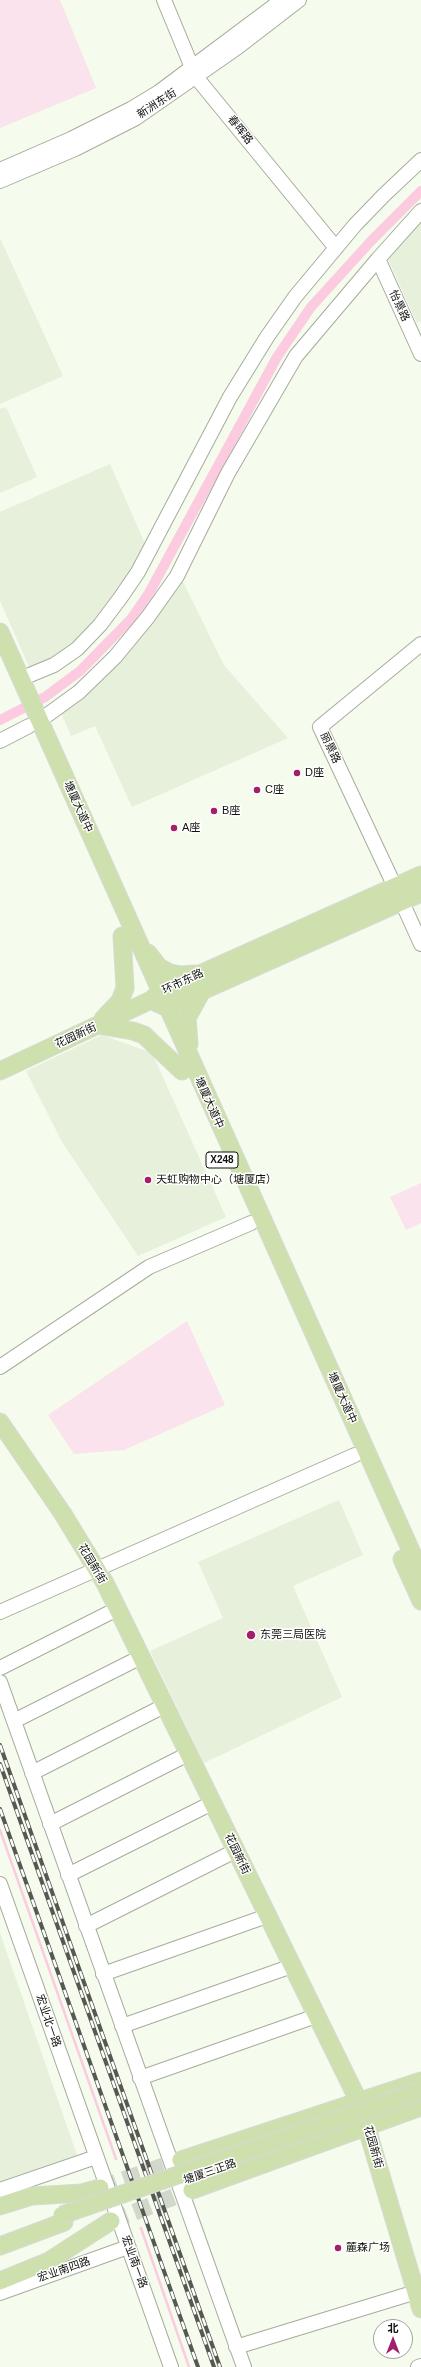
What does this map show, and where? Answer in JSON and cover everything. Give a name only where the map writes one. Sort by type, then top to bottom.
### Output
[{"type":"main road","name":"塘厦大道中","points":[[0,632],[32,720],[128,935],[159,1000],[251,1223],[421,1601]]},
{"type":"main road","name":"塘厦大道中","points":[[0,661],[19,686]]},
{"type":"main road","name":"环市东路","points":[[159,1000],[202,991],[398,894],[421,875]]},
{"type":"main road","name":"环市东路","points":[[159,1000],[203,973],[398,894],[421,893]]},
{"type":"main road","points":[[128,935],[164,970],[182,975],[203,973]]},
{"type":"main road","points":[[98,1025],[116,1007],[123,995],[126,981],[128,935]]},
{"type":"main road","points":[[188,1069],[186,1025],[189,1012],[202,991]]},
{"type":"main road","name":"花园新街","points":[[0,1071],[98,1025],[159,1000]]},
{"type":"main road","points":[[98,1025],[144,1035],[188,1069]]},
{"type":"main road","name":"塘厦大道中","points":[[188,1069],[421,1573]]},
{"type":"main road","name":"花园新街","points":[[0,1422],[63,1514],[117,1609],[359,2102],[421,2309]]},
{"type":"main road","points":[[181,2160],[421,2082]]},
{"type":"main road","name":"塘厦三正路","points":[[0,2246],[63,2218],[421,2091]]},
{"type":"main road","name":"塘厦三正路","points":[[0,2236],[63,2218],[421,2099]]},
{"type":"main road","points":[[192,2190],[367,2126],[421,2108]]},
{"type":"main road","points":[[0,2206],[32,2196],[82,2193],[100,2188]]},
{"type":"main road","points":[[0,2281],[49,2262],[111,2221]]},
{"type":"street","name":"春晖路","points":[[164,0],[194,72],[336,248]]},
{"type":"street","name":"新洲东街","points":[[0,181],[105,135],[153,107],[282,0]]},
{"type":"street","name":"新洲东街","points":[[0,170],[71,139],[125,112],[194,72],[299,0]]},
{"type":"street","points":[[19,686],[77,649],[100,624],[121,597],[138,572],[230,397],[267,337],[295,297],[336,248],[384,195],[421,160]]},
{"type":"street","points":[[0,741],[79,692],[115,657],[148,617],[177,576],[228,473],[296,356],[378,259],[421,211]]},
{"type":"street","name":"怡景路","points":[[378,259],[417,335],[421,354]]},
{"type":"street","name":"丽景路","points":[[421,644],[320,727],[421,944]]},
{"type":"street","points":[[0,1367],[149,1267],[251,1223]]},
{"type":"street","points":[[0,1612],[355,1455]]},
{"type":"street","points":[[0,1668],[117,1609]]},
{"type":"street","points":[[14,1721],[141,1657]]},
{"type":"street","points":[[0,1682],[244,2367]]},
{"type":"street","points":[[32,1773],[164,1706]]},
{"type":"street","points":[[50,1824],[188,1754]]},
{"type":"street","points":[[68,1875],[212,1803]]},
{"type":"street","points":[[86,1926],[235,1851]]},
{"type":"street","name":"宏业北一路","points":[[0,1884],[96,2157]]},
{"type":"street","points":[[103,1974],[267,1916]]},
{"type":"street","points":[[122,2026],[292,1966]]},
{"type":"street","points":[[140,2078],[316,2016]]},
{"type":"street","points":[[0,2190],[96,2157]]},
{"type":"street","name":"宏业南一路","points":[[96,2157],[171,2367]]},
{"type":"street","name":"宏业南四路","points":[[0,2292],[128,2247]]},
{"type":"street","points":[[236,2347],[416,2292]]},
{"type":"shaded area","points":[[0,0],[60,0],[96,88],[0,128]]},
{"type":"shaded area","points":[[421,217],[421,321],[417,323],[386,255]]},
{"type":"shaded area","points":[[0,238],[63,376],[0,404]]},
{"type":"shaded area","points":[[6,407],[37,477],[0,493],[0,409]]},
{"type":"shaded area","points":[[110,464],[146,546],[134,569],[96,621],[73,645],[51,660],[30,669],[0,601],[0,512]]},
{"type":"shaded area","points":[[181,578],[224,665],[288,738],[132,807],[95,726],[71,736],[61,713]]},
{"type":"shaded area","name":"天虹购物中心（塘厦店）","points":[[102,1035],[152,1053],[226,1217],[138,1256],[62,1142],[26,1071]]},
{"type":"shaded area","points":[[421,1183],[421,1223],[406,1230],[390,1197]]},
{"type":"shaded area","points":[[187,1321],[225,1405],[124,1450],[74,1454],[48,1415]]},
{"type":"shaded area","name":"东莞三局医院","points":[[339,1500],[363,1555],[293,1586],[342,1697],[204,1763],[150,1651],[223,1618],[198,1562]]},
{"type":"shaded area","points":[[0,1933],[78,2158],[0,2185]]},
{"type":"waterway","points":[[0,720],[45,697],[80,671],[131,619],[149,593],[277,357],[311,307],[372,240],[421,191]]},
{"type":"waterway","points":[[0,1830],[116,2159]]},
{"type":"waterway","points":[[141,2228],[189,2367]]},
{"type":"tunnel","points":[[100,2188],[181,2160]]},
{"type":"tunnel","points":[[111,2221],[192,2190]]},
{"type":"railway","points":[[0,1745],[220,2367]]},
{"type":"railway","points":[[0,1764],[214,2367]]},
{"type":"railway","points":[[0,1809],[198,2367]]},
{"type":"place","name":"D座","points":[[297,773]]},
{"type":"place","name":"C座","points":[[257,790]]},
{"type":"place","name":"B座","points":[[214,811]]},
{"type":"place","name":"A座","points":[[174,828]]},
{"type":"place","name":"天虹购物中心（塘厦店）","points":[[148,1180]]},
{"type":"place","name":"东莞三局医院","points":[[251,1635]]},
{"type":"place","name":"麓森广场","points":[[338,2248]]}]
